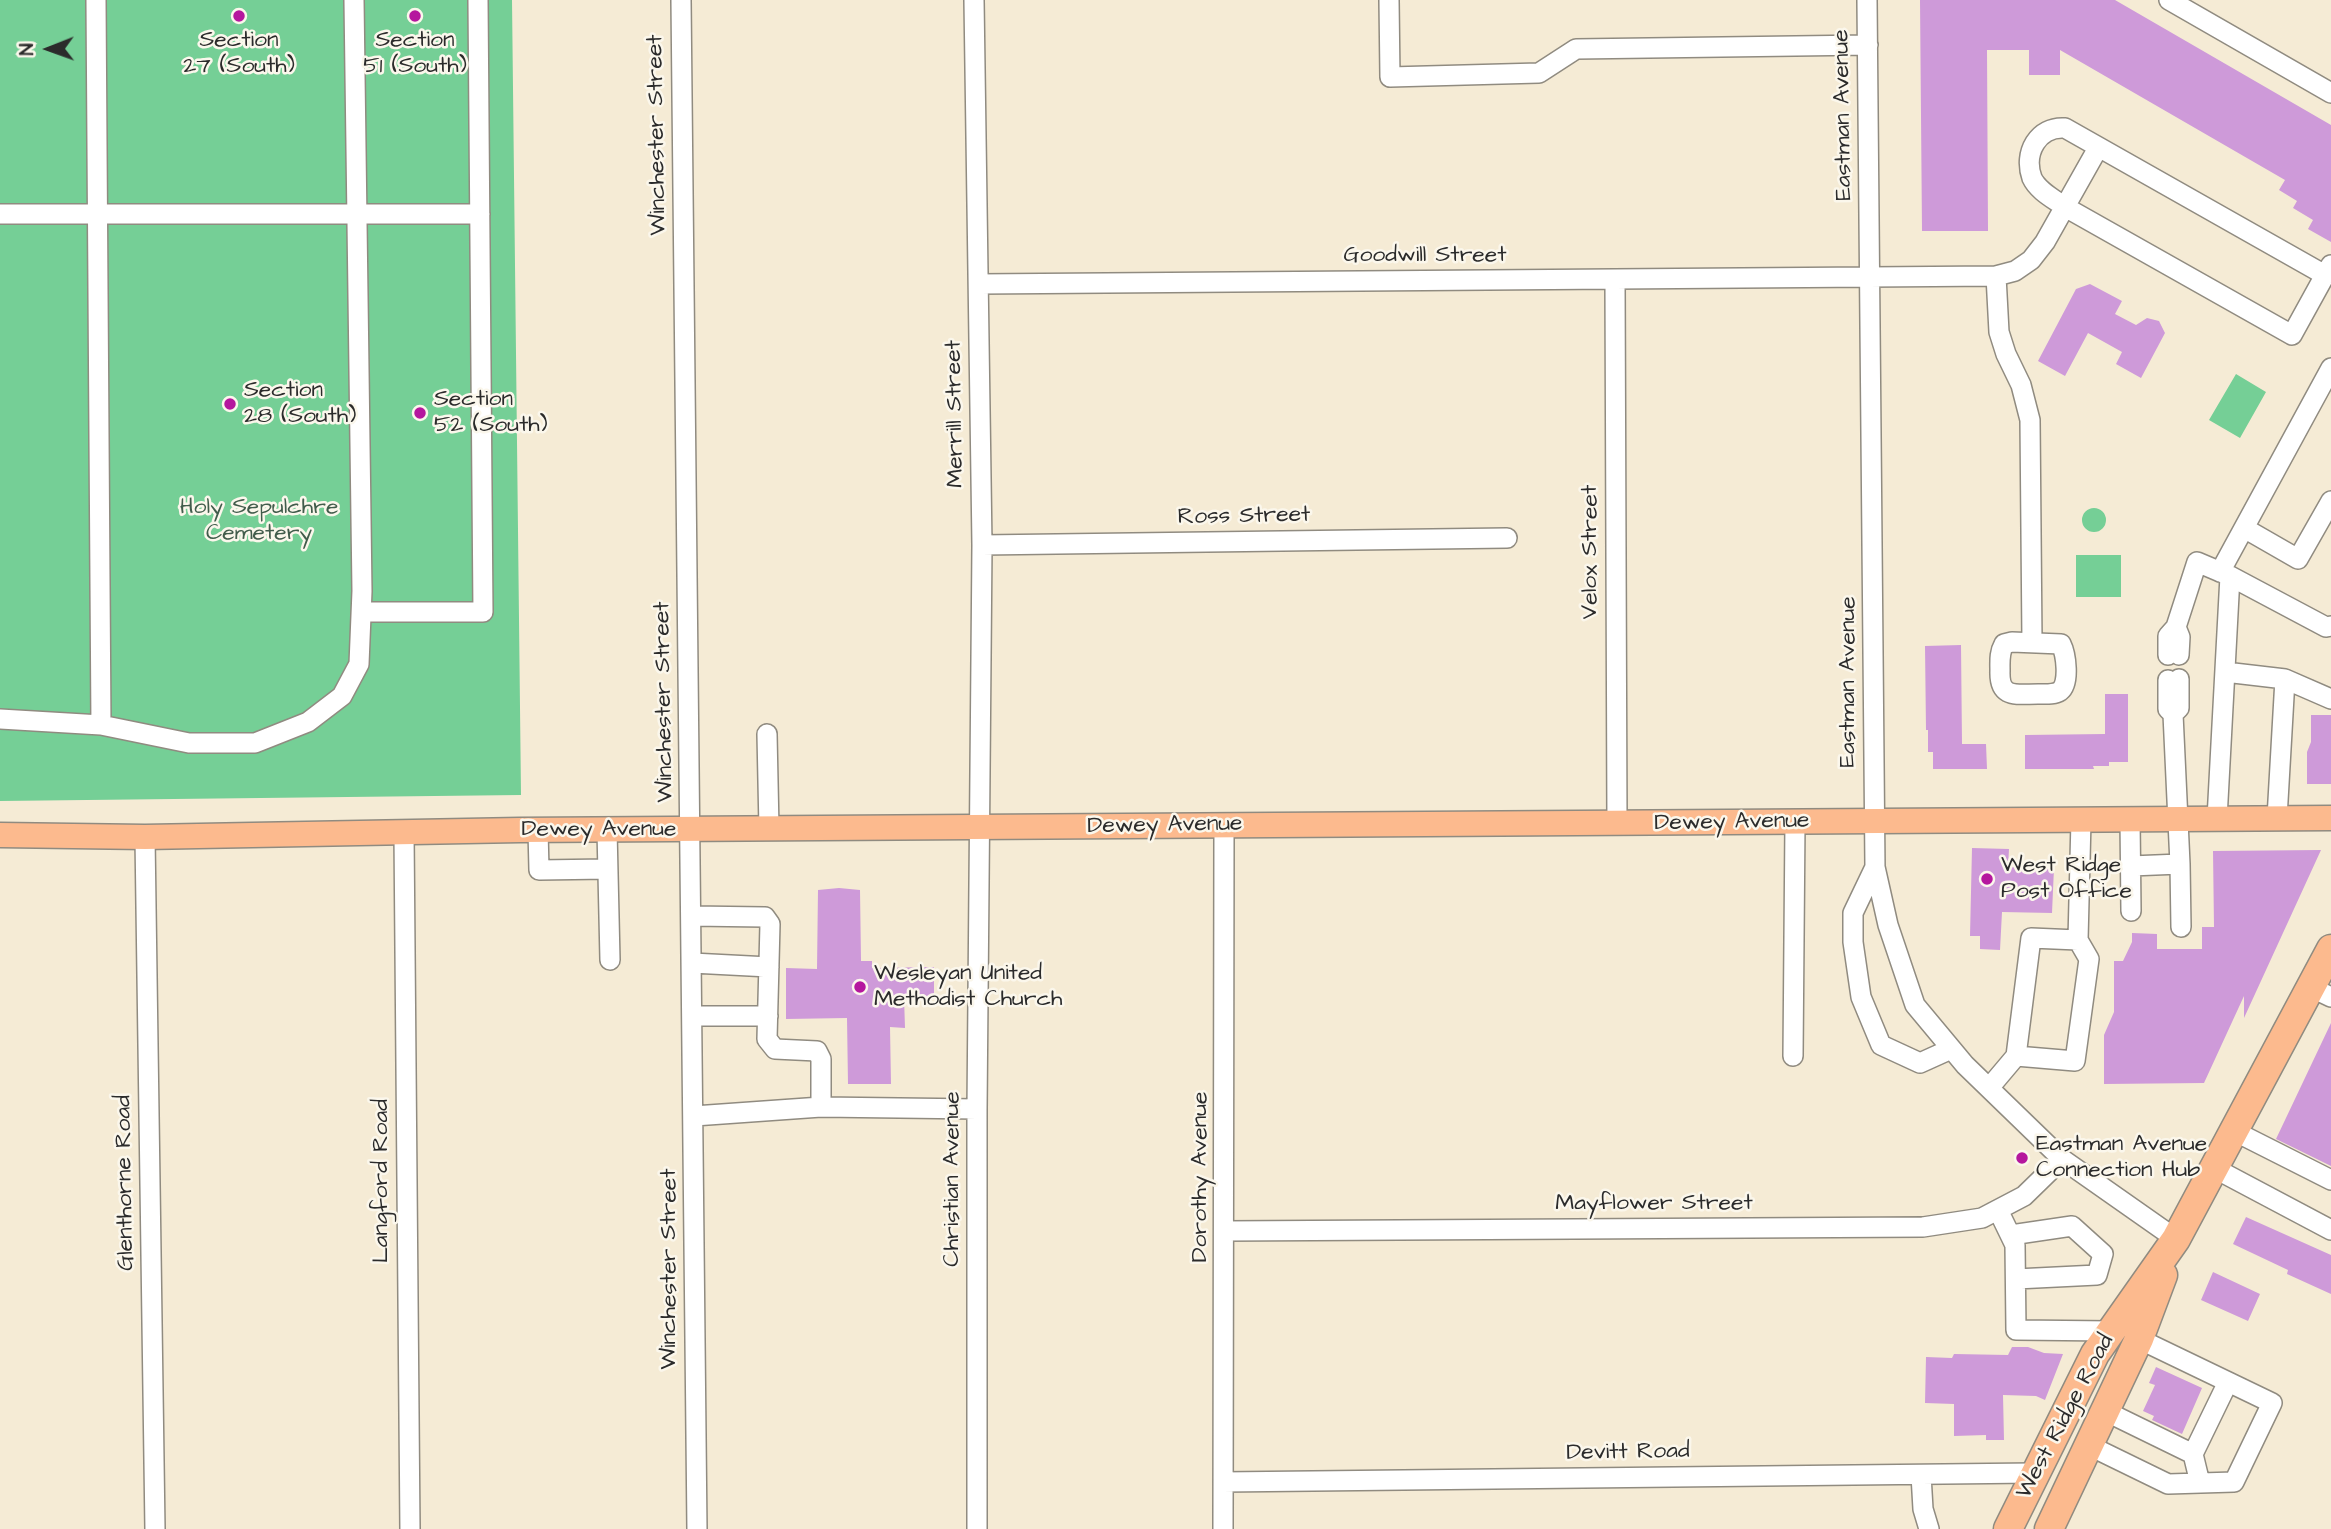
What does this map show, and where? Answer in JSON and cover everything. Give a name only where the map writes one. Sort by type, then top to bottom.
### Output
[{"type":"highway","name":"West Ridge Road","points":[[2008,1529],[2095,1354],[2176,1239],[2234,1131],[2321,992],[2331,949]]},
{"type":"highway","name":"West Ridge Road","points":[[2049,1529],[2139,1339],[2176,1239]]},
{"type":"main road","name":"Dewey Avenue","points":[[0,835],[2331,818]]},
{"type":"street","points":[[96,0],[102,725]]},
{"type":"street","points":[[0,719],[102,725],[189,743],[255,743],[308,722],[342,696],[359,664],[362,612],[354,0]]},
{"type":"street","points":[[362,612],[483,612],[478,0]]},
{"type":"street","name":"Winchester Street","points":[[681,0],[697,1529]]},
{"type":"street","name":"Merrill Street","points":[[974,0],[982,545],[979,828]]},
{"type":"street","points":[[1389,0],[1390,77],[1539,73],[1576,49],[1868,45]]},
{"type":"street","name":"Eastman Avenue","points":[[1867,0],[1875,867],[1888,925],[1916,1005],[1951,1049],[2062,1159],[2176,1239]]},
{"type":"street","points":[[2169,0],[2331,93]]},
{"type":"street","points":[[2053,127],[2065,128],[2098,148],[2328,270],[2292,335],[2065,207],[2039,188],[2032,178],[2030,165],[2037,138],[2044,131],[2053,127]]},
{"type":"street","points":[[2032,642],[2030,420],[2021,385],[1999,332],[1996,276],[2015,271],[2031,260],[2045,242],[2098,148]]},
{"type":"street","points":[[0,214],[480,214]]},
{"type":"street","name":"Goodwill Street","points":[[979,284],[1996,276]]},
{"type":"street","name":"Velox Street","points":[[1615,280],[1617,824]]},
{"type":"street","points":[[2217,819],[2225,673],[2225,574],[2244,528],[2331,368]]},
{"type":"street","points":[[2313,399],[2331,409]]},
{"type":"street","points":[[2244,528],[2298,559],[2329,510]]},
{"type":"street","name":"Ross Street","points":[[982,545],[1507,538]]},
{"type":"street","points":[[2174,655],[2180,637],[2176,627],[2197,562],[2326,627],[2331,626]]},
{"type":"street","points":[[2225,673],[2285,679],[2331,699]]},
{"type":"street","points":[[2174,679],[2168,709],[2173,715],[2179,818],[2180,927]]},
{"type":"street","points":[[2277,818],[2285,679]]},
{"type":"street","points":[[768,734],[769,829]]},
{"type":"street","points":[[2130,819],[2131,911]]},
{"type":"street","points":[[2017,1056],[2075,1061],[2089,958],[2078,940],[2081,820]]},
{"type":"street","points":[[1793,1056],[1795,822]]},
{"type":"street","name":"Dorothy Avenue","points":[[1223,1529],[1224,825]]},
{"type":"street","name":"Christian Avenue","points":[[977,1529],[979,828]]},
{"type":"street","points":[[538,830],[539,870],[607,869]]},
{"type":"street","points":[[607,830],[610,960]]},
{"type":"street","name":"Langford Road","points":[[404,832],[410,1529]]},
{"type":"street","name":"Glenthorne Road","points":[[145,836],[155,1529]]},
{"type":"street","points":[[2131,866],[2180,864]]},
{"type":"street","points":[[1875,867],[1853,913],[1853,942],[1861,997],[1881,1045],[1920,1063],[1951,1049]]},
{"type":"street","points":[[692,916],[765,917],[770,924],[767,1039],[775,1049],[817,1051],[821,1059],[821,1107]]},
{"type":"street","points":[[1989,1088],[2017,1056],[2031,938],[2078,940]]},
{"type":"street","points":[[692,963],[769,967]]},
{"type":"street","points":[[693,1016],[768,1016]]},
{"type":"street","points":[[694,1116],[821,1107],[977,1109]]},
{"type":"street","points":[[2234,1131],[2331,1180]]},
{"type":"street","name":"Mayflower Street","points":[[1225,1231],[1923,1227],[1982,1218],[2024,1196],[2062,1159]]},
{"type":"street","points":[[2214,1168],[2331,1230]]},
{"type":"street","points":[[1998,1210],[2015,1245],[2016,1330],[2112,1331]]},
{"type":"street","points":[[2011,1235],[2072,1226],[2103,1254],[2096,1275],[2015,1279]]},
{"type":"street","points":[[2088,1444],[2168,1484],[2234,1482],[2272,1403],[2139,1339]]},
{"type":"street","points":[[2200,1483],[2193,1454],[2228,1382]]},
{"type":"street","points":[[2105,1411],[2193,1454]]},
{"type":"street","name":"Devitt Road","points":[[1223,1482],[2034,1473]]},
{"type":"street","points":[[1922,1475],[1923,1509],[1929,1529]]},
{"type":"green space","name":"Holy Sepulchre Cemetery","points":[[0,0],[512,0],[521,795],[0,801]]},
{"type":"green space","points":[[2236,374],[2266,392],[2240,438],[2209,420]]},
{"type":"green space","points":[[2094,508],[2103,511],[2106,520],[2103,529],[2094,532],[2085,529],[2082,520],[2085,511]]},
{"type":"green space","points":[[2076,555],[2121,555],[2121,597],[2076,597]]},
{"type":"building","points":[[1920,0],[2115,0],[2331,125],[2331,242],[2308,229],[2313,220],[2293,208],[2297,201],[2279,190],[2285,180],[2060,50],[2060,75],[2029,75],[2029,50],[1987,50],[1988,231],[1922,231]]},
{"type":"building","points":[[2090,284],[2122,301],[2115,314],[2136,325],[2147,318],[2159,321],[2165,333],[2141,378],[2116,364],[2122,352],[2088,333],[2065,376],[2038,361],[2076,289]]},
{"type":"building","points":[[1961,645],[1962,744],[1986,744],[1987,769],[1933,769],[1933,752],[1928,752],[1926,730],[1925,646]]},
{"type":"building","points":[[2105,694],[2128,694],[2128,762],[2109,762],[2109,766],[2093,766],[2094,769],[2025,769],[2025,735],[2105,734]]},
{"type":"building","points":[[2311,715],[2331,715],[2331,784],[2307,784]]},
{"type":"building","points":[[1972,848],[2009,849],[2008,867],[2054,868],[2052,913],[2002,912],[2000,950],[1980,949],[1980,936],[1970,936]]},
{"type":"building","points":[[2321,850],[2244,1018],[2244,996],[2204,1083],[2104,1084],[2104,1035],[2114,1012],[2114,961],[2123,961],[2132,942],[2132,933],[2157,934],[2157,949],[2202,949],[2202,927],[2214,927],[2213,851]]},
{"type":"building","name":"Wesleyan United Methodist Church","points":[[818,890],[860,890],[861,961],[872,961],[872,968],[934,967],[934,997],[904,997],[905,1028],[890,1027],[891,1084],[848,1084],[847,1018],[786,1019],[786,968],[817,969]]},
{"type":"building","points":[[2331,1023],[2331,1166],[2276,1139]]},
{"type":"building","points":[[2246,1217],[2331,1255],[2331,1294],[2287,1274],[2288,1270],[2233,1244]]},
{"type":"building","points":[[2213,1272],[2260,1294],[2248,1321],[2201,1300]]},
{"type":"building","points":[[2012,1347],[2028,1347],[2044,1353],[2063,1354],[2045,1400],[2036,1396],[2003,1395],[2004,1440],[1986,1440],[1986,1435],[1954,1436],[1954,1404],[1925,1403],[1926,1357],[1952,1358],[1954,1354],[2008,1355]]},
{"type":"building","points":[[2156,1367],[2202,1388],[2182,1434],[2152,1420],[2154,1416],[2143,1411],[2155,1385],[2149,1383]]},
{"type":"place","name":"Section 27 (South)","points":[[239,16]]},
{"type":"place","name":"Section 51 (South)","points":[[415,16]]},
{"type":"place","name":"Section 28 (South)","points":[[230,404]]},
{"type":"place","name":"Section 52 (South)","points":[[420,413]]},
{"type":"place","name":"West Ridge Post Office","points":[[1987,879]]},
{"type":"place","name":"Wesleyan United Methodist Church","points":[[860,987]]},
{"type":"place","name":"Eastman Avenue Connection Hub","points":[[2022,1158]]}]
